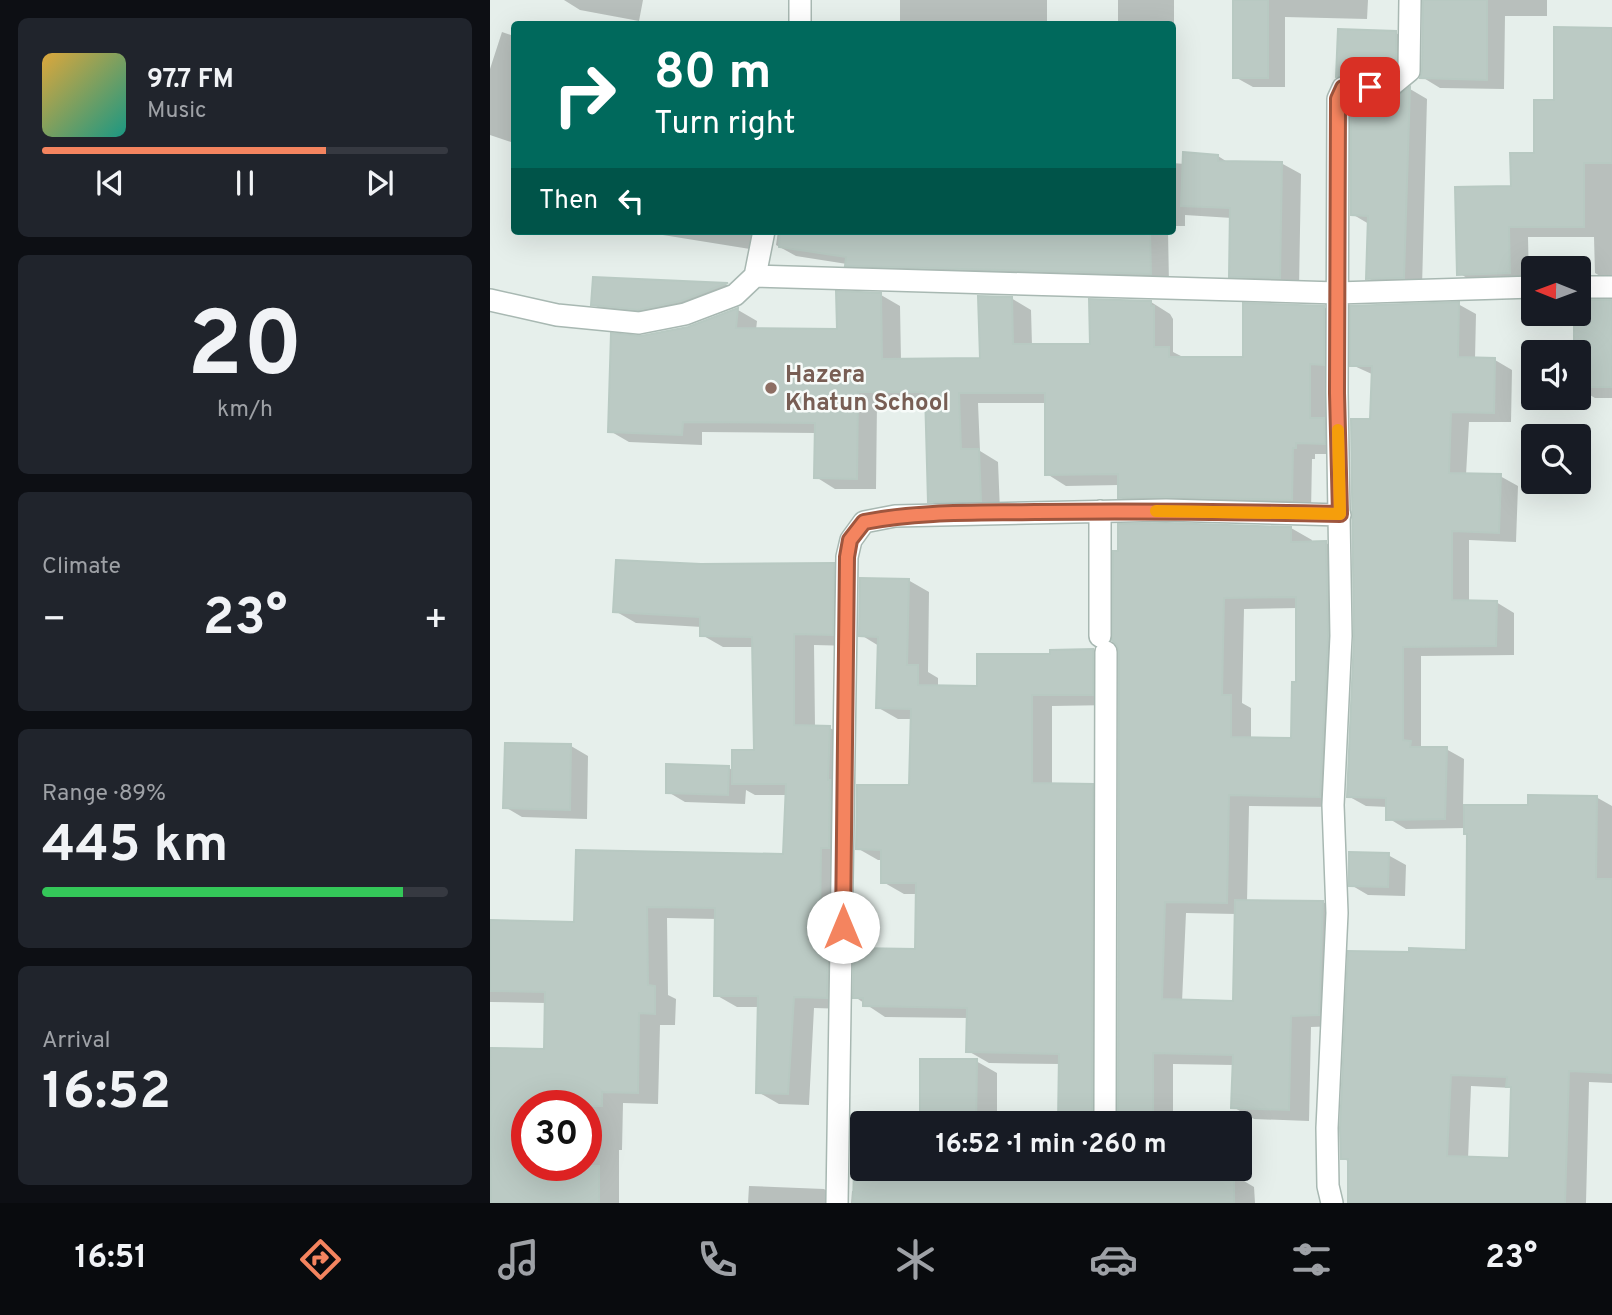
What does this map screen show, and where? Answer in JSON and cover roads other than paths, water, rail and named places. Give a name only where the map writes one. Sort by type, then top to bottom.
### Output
[{"type":"street","points":[[800,0],[800,21]]},
{"type":"street","points":[[1332,1203],[1328,1186],[1327,1128],[1337,913],[1333,805],[1341,636],[1338,99],[1343,88],[1392,85],[1409,71],[1410,0]]},
{"type":"street","points":[[490,300],[557,314],[639,323],[685,314],[735,295],[755,276],[763,235]]},
{"type":"street","points":[[755,276],[1337,293],[1521,287]]},
{"type":"street","points":[[1591,287],[1612,287]]},
{"type":"street","points":[[837,1203],[845,615],[850,540],[864,522],[895,516],[1100,511],[1340,514]]},
{"type":"street","points":[[1100,511],[1105,1111]]},
{"type":"place","name":"Hazera Khatun School","points":[[771,388]]}]
